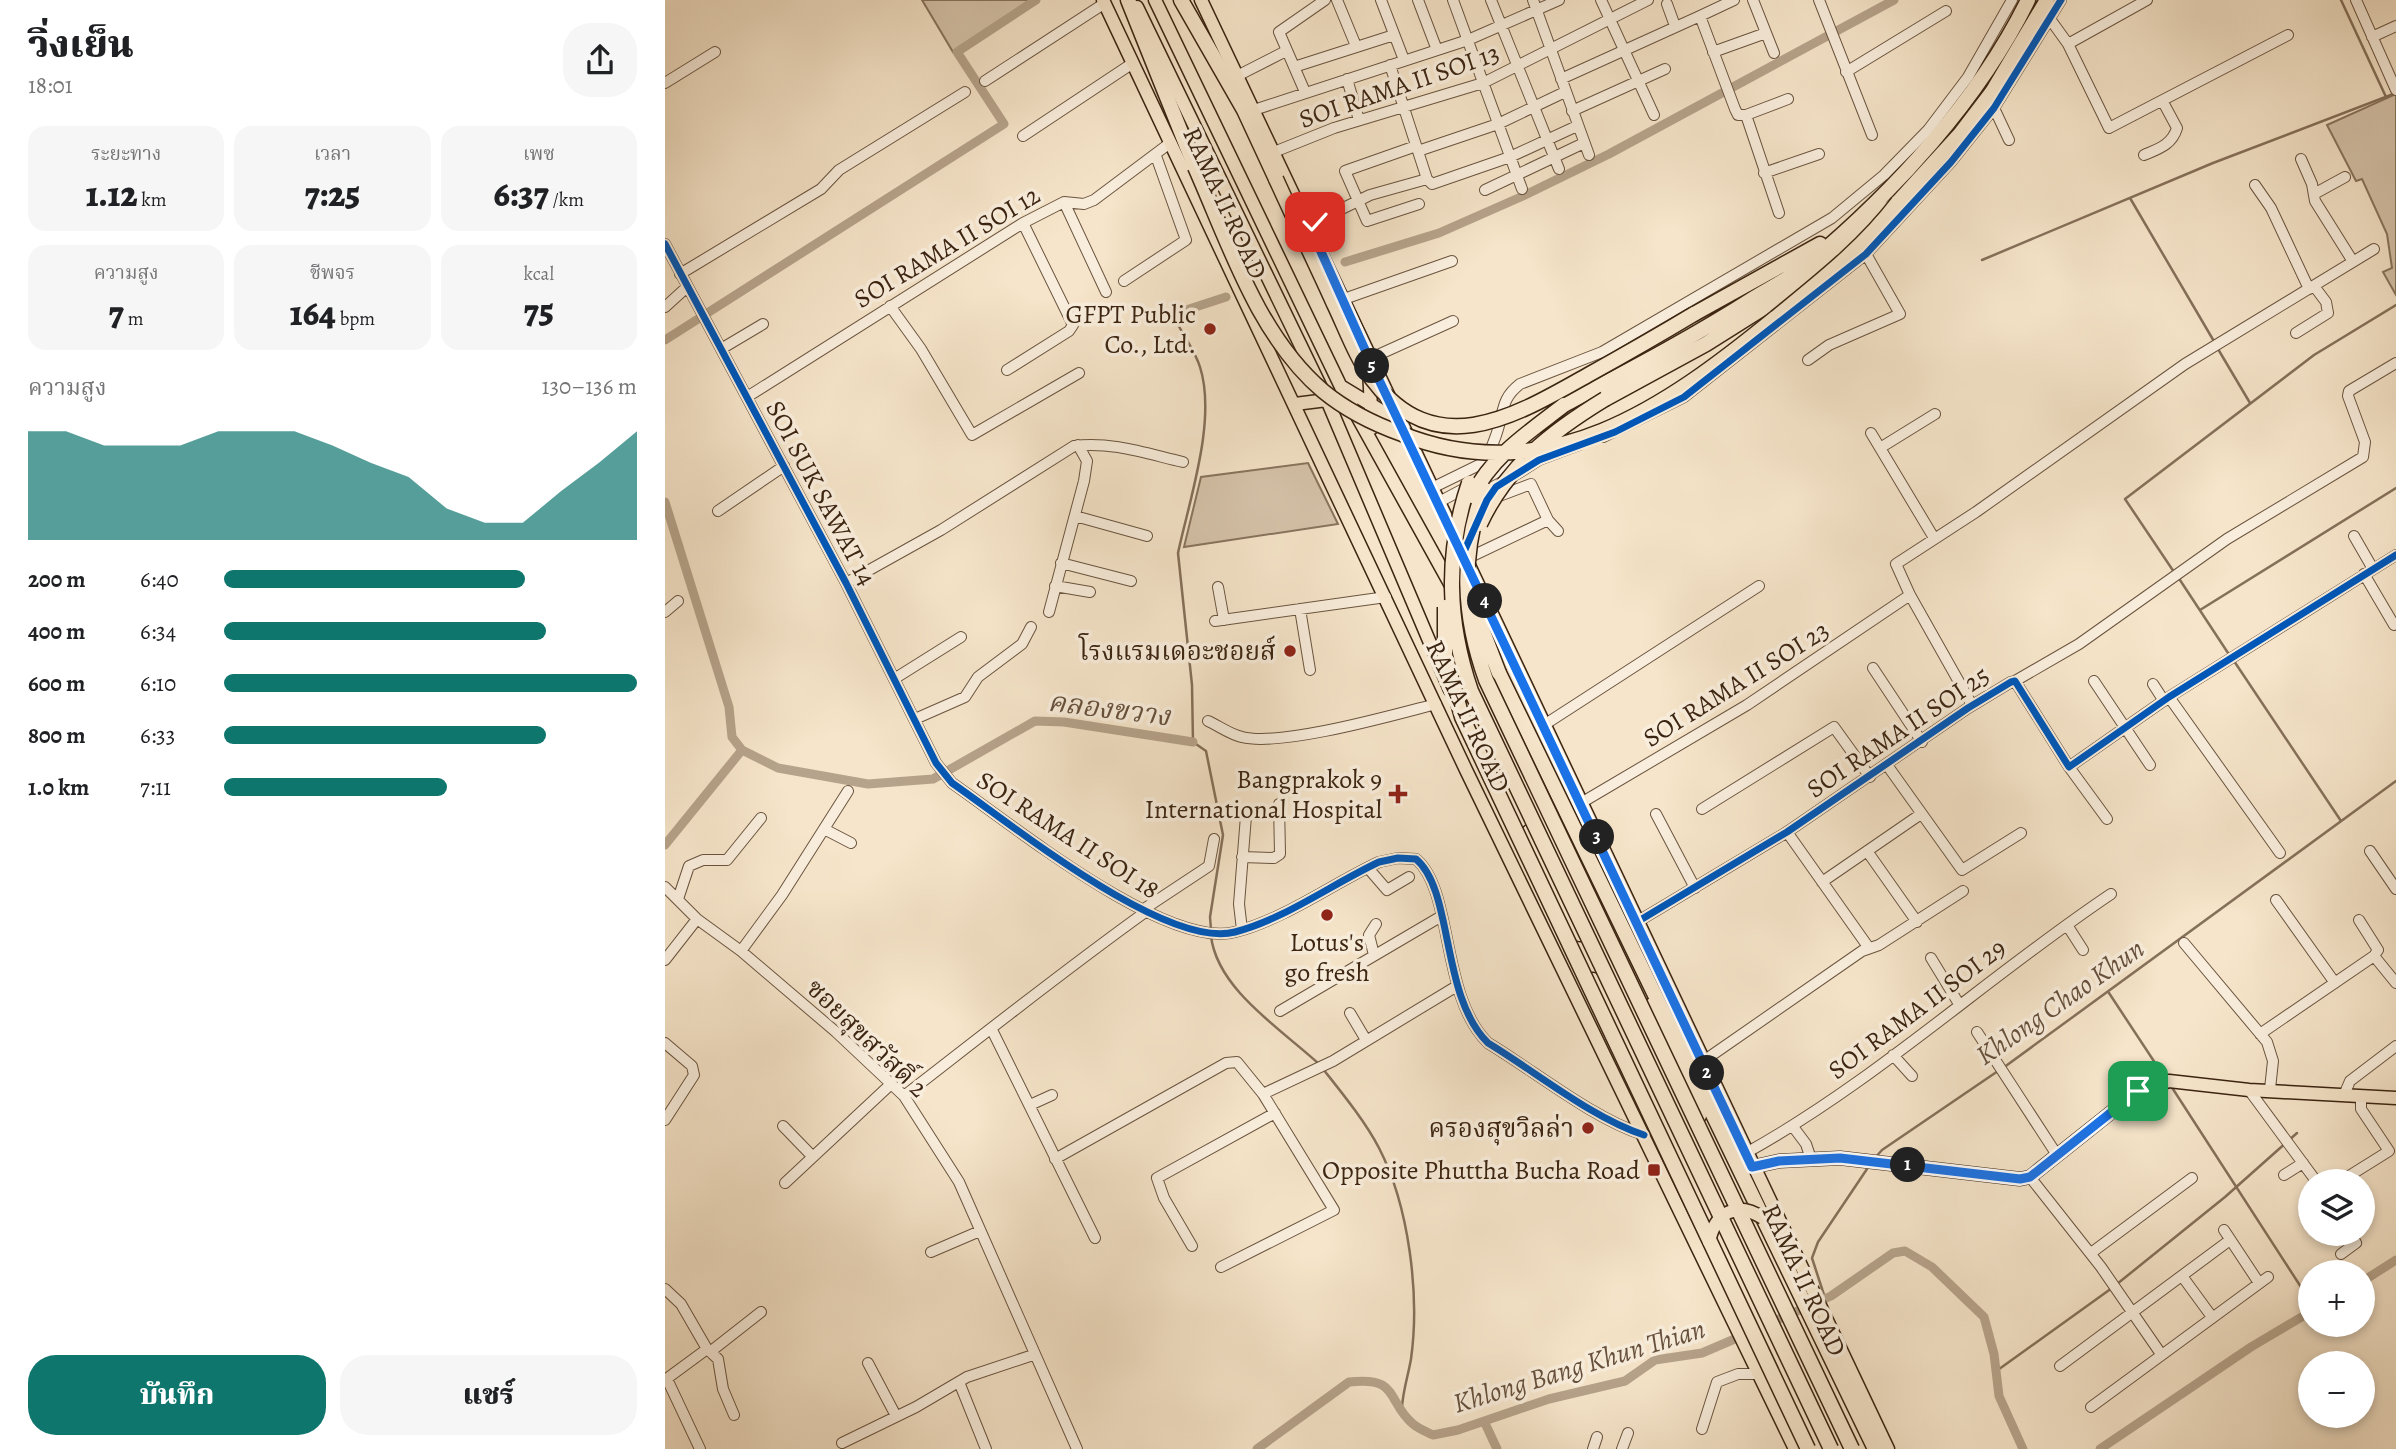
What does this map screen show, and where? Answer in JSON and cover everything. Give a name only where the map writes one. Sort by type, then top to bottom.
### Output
[{"type":"highway","points":[[1128,0],[1195,167],[1268,323],[1301,369],[1323,391],[1357,415],[1419,441],[1455,450],[1495,453],[1527,452],[1563,444],[1605,432],[1643,413],[1725,359],[1818,283],[1879,227],[1985,102],[2049,0]]},
{"type":"highway","points":[[1181,0],[1249,110]]},
{"type":"highway","points":[[1683,1165],[1631,1033],[1529,832],[1456,672],[1443,604],[1444,578],[1455,532],[1483,474],[1499,456],[1564,405],[1717,322],[1806,265],[1908,168],[1946,126],[1990,69],[2028,0]]},
{"type":"highway","points":[[1203,1],[1276,179],[1355,349],[1372,379],[1392,401],[1422,419],[1460,428],[1503,420],[1842,231]]},
{"type":"highway","points":[[1717,1154],[1485,672],[1471,628],[1467,586],[1470,559],[1479,525],[1490,503],[1521,461],[1550,434],[1768,305],[1898,202]]},
{"type":"highway","points":[[1469,483],[1460,556],[1455,634],[1478,709],[1831,1449]]},
{"type":"highway","points":[[1485,495],[1469,538],[1466,585],[1470,627],[1494,701],[1852,1449]]},
{"type":"highway","points":[[1469,538],[1473,601],[1494,663],[1763,1218],[1868,1446]]},
{"type":"highway","points":[[1460,556],[1444,643],[1459,708],[1808,1449]]},
{"type":"highway","name":"RAMA II ROAD","points":[[1717,1154],[1808,1346],[1868,1446]]},
{"type":"highway","name":"RAMA II ROAD","points":[[1683,1165],[1820,1449]]},
{"type":"main road","name":"RAMA II ROAD","points":[[1134,0],[1327,400],[1441,672],[1683,1165]]},
{"type":"main road","name":"RAMA II ROAD","points":[[1156,0],[1341,387],[1499,677],[1640,978],[1717,1154]]},
{"type":"main road","name":"RAMA II ROAD","points":[[1104,1],[1436,704],[1795,1449]]},
{"type":"main road","name":"RAMA II ROAD","points":[[1203,1],[1237,76],[1249,110],[1274,152],[1309,225],[1369,359],[1442,508],[1460,556],[1581,803],[1888,1449]]},
{"type":"main road","points":[[1369,359],[1373,444]]},
{"type":"main road","points":[[1341,387],[1399,421]]},
{"type":"main road","points":[[1295,404],[1327,400]]},
{"type":"main road","points":[[1752,1167],[1811,1159],[1858,1160],[2004,1179],[2030,1177],[2138,1091],[2164,1082],[2249,1090],[2270,1089],[2396,1098]]},
{"type":"main road","points":[[1709,1242],[1715,1222],[1728,1211],[1745,1209],[1763,1218]]},
{"type":"street","points":[[1305,92],[1279,34],[1280,29],[1325,0]]},
{"type":"street","points":[[1337,0],[1356,46]]},
{"type":"street","points":[[1381,0],[1404,60]]},
{"type":"street","points":[[1418,0],[1437,50]]},
{"type":"street","points":[[1453,0],[1522,189]]},
{"type":"street","points":[[1492,0],[1559,169]]},
{"type":"street","points":[[1533,0],[1589,155]]},
{"type":"street","points":[[1249,110],[1468,40],[1559,0]]},
{"type":"street","points":[[1601,0],[1654,115]]},
{"type":"street","name":"SOI RAMA II SOI 13","points":[[1274,152],[1359,120],[1483,83],[1648,0]]},
{"type":"street","points":[[1561,79],[1734,0]]},
{"type":"street","points":[[1753,0],[1774,52]]},
{"type":"street","points":[[1819,0],[1872,135]]},
{"type":"street","points":[[1432,488],[1485,462],[1499,425],[1502,404],[1509,393],[1520,384],[1602,352],[1736,276],[1832,218],[1884,175],[1928,130],[1968,78],[2012,0]]},
{"type":"street","points":[[1442,508],[1533,453],[1624,420],[1652,404],[1803,291],[1903,205],[1929,177],[1974,123],[2049,0]]},
{"type":"street","points":[[1442,508],[1471,502],[1539,460],[1615,432],[1684,397],[1836,280],[1866,254],[1951,162],[1994,108],[2061,0]]},
{"type":"street","points":[[2068,44],[2147,0]]},
{"type":"street","points":[[2355,0],[2396,90]]},
{"type":"street","points":[[985,81],[1104,1]]},
{"type":"street","points":[[1667,4],[1675,26]]},
{"type":"street","points":[[1846,72],[1947,11]]},
{"type":"street","points":[[1700,16],[1738,115],[1746,115],[1787,99]]},
{"type":"street","points":[[2050,19],[2068,44],[2109,128],[2288,35]]},
{"type":"street","points":[[2372,37],[2396,26]]},
{"type":"street","points":[[1713,52],[1766,33]]},
{"type":"street","points":[[1294,67],[1394,35]]},
{"type":"street","points":[[665,83],[715,51]]},
{"type":"street","points":[[1237,76],[1286,51]]},
{"type":"street","points":[[1023,136],[1133,63]]},
{"type":"street","points":[[1390,65],[1427,179],[1432,184],[1510,157],[1577,126]]},
{"type":"street","points":[[1572,111],[1665,69]]},
{"type":"street","points":[[1347,79],[1359,120]]},
{"type":"street","points":[[680,274],[821,189],[839,170],[965,92]]},
{"type":"street","points":[[1419,204],[1370,222],[1346,169],[1498,124],[1566,92]]},
{"type":"street","points":[[2144,155],[2165,146],[2175,135],[2177,128],[2163,102]]},
{"type":"street","points":[[1994,108],[2009,140]]},
{"type":"street","points":[[1746,115],[1779,212]]},
{"type":"street","name":"SOI RAMA II SOI 12","points":[[747,397],[1023,223],[1064,202],[1084,204],[1094,200],[1170,143]]},
{"type":"street","points":[[1485,190],[1584,143]]},
{"type":"street","points":[[1764,173],[1819,154]]},
{"type":"street","points":[[1124,281],[1186,240],[1156,156]]},
{"type":"street","points":[[2301,159],[2315,201],[2352,260]]},
{"type":"street","points":[[2314,194],[2345,177]]},
{"type":"street","points":[[1309,225],[1359,200],[1427,179]]},
{"type":"street","points":[[2255,185],[2271,208],[2311,287],[2326,302],[2328,313],[2296,333]]},
{"type":"street","points":[[1064,202],[1106,292]]},
{"type":"street","points":[[1007,370],[1069,331],[1073,325],[1023,223]]},
{"type":"street","name":"SOI SUK SAWAT 14","points":[[665,244],[846,583],[936,763]]},
{"type":"street","points":[[1972,705],[1910,595],[1896,564],[1976,512],[2103,421],[2352,260],[2374,249]]},
{"type":"street","points":[[1808,360],[1829,345],[1899,314],[1866,254]]},
{"type":"street","points":[[1344,299],[1452,261]]},
{"type":"street","points":[[665,307],[687,287]]},
{"type":"street","points":[[890,306],[921,349],[972,435],[1079,373]]},
{"type":"street","points":[[1369,359],[1453,321]]},
{"type":"street","points":[[721,349],[763,324]]},
{"type":"street","name":"SOI RAMA II SOI 25","points":[[1637,922],[1787,832],[1923,742],[1972,705],[2080,644],[2227,539],[2363,457],[2364,442],[2351,407],[2349,391],[2396,363]]},
{"type":"street","points":[[1880,448],[1935,414]]},
{"type":"street","points":[[1871,433],[1934,538]]},
{"type":"street","points":[[846,583],[941,530],[1079,445],[1110,445],[1183,462]]},
{"type":"street","points":[[1049,611],[1087,461],[1079,445]]},
{"type":"street","points":[[718,511],[784,466]]},
{"type":"street","points":[[1485,495],[1531,484],[1548,520],[1558,531]]},
{"type":"street","points":[[1460,556],[1485,495]]},
{"type":"street","points":[[1075,516],[1147,536]]},
{"type":"street","points":[[1460,556],[1548,520]]},
{"type":"street","points":[[2354,536],[2394,625]]},
{"type":"street","points":[[2069,767],[2224,662],[2396,555]]},
{"type":"street","points":[[1061,563],[1131,581]]},
{"type":"street","points":[[1055,586],[1090,592]]},
{"type":"street","points":[[1544,726],[1759,586]]},
{"type":"street","points":[[1219,587],[1220,621],[1386,597]]},
{"type":"street","name":"SOI RAMA II SOI 23","points":[[1581,803],[1747,705],[1910,595]]},
{"type":"street","points":[[665,612],[678,601]]},
{"type":"street","points":[[1300,609],[1310,670]]},
{"type":"street","points":[[915,719],[965,697],[978,677],[1022,644],[1031,627]]},
{"type":"street","points":[[894,679],[961,637]]},
{"type":"street","points":[[1873,668],[1923,742]]},
{"type":"street","name":"SOI RAMA II SOI 25","points":[[2015,681],[2069,767],[2107,819]]},
{"type":"street","points":[[2094,681],[2150,765]]},
{"type":"street","points":[[2153,684],[2167,699],[2280,853]]},
{"type":"street","points":[[1208,721],[1243,738],[1267,738],[1341,726],[1436,704]]},
{"type":"street","points":[[1702,809],[1835,727],[1870,777]]},
{"type":"street","name":"SOI RAMA II SOI 18","points":[[936,763],[952,783],[1142,912],[1200,931],[1224,934],[1242,930],[1368,868],[1398,859],[1416,859],[1430,880],[1457,986],[1471,1021],[1488,1043],[1589,1107],[1644,1135]]},
{"type":"street","points":[[1887,765],[1962,870],[2021,833]]},
{"type":"street","points":[[741,951],[782,895],[848,791]]},
{"type":"street","points":[[1243,857],[1274,858],[1280,854],[1279,804]]},
{"type":"street","points":[[1656,814],[1695,888]]},
{"type":"street","points":[[1822,882],[1921,814]]},
{"type":"street","points":[[1242,930],[1239,904],[1246,816]]},
{"type":"street","points":[[678,899],[689,866],[703,860],[727,860],[761,818]]},
{"type":"street","points":[[824,830],[851,843]]},
{"type":"street","points":[[1787,832],[1868,948]]},
{"type":"street","points":[[904,1096],[992,1030],[1054,978],[1209,866],[1214,839]]},
{"type":"street","points":[[1867,851],[1917,922]]},
{"type":"street","points":[[2371,852],[2394,883]]},
{"type":"street","points":[[1368,868],[1387,890],[1409,877]]},
{"type":"street","name":"ซอยสุขสวัสดิ์ 2","points":[[665,887],[697,919],[741,951],[904,1096],[959,1182],[1077,1449]]},
{"type":"street","points":[[1702,1062],[1868,948],[1879,945],[1963,891]]},
{"type":"street","name":"SOI RAMA II SOI 29","points":[[1746,1153],[1794,1128],[2111,894]]},
{"type":"street","points":[[2276,900],[2335,983]]},
{"type":"street","points":[[1280,1011],[1440,917]]},
{"type":"street","points":[[665,960],[697,919]]},
{"type":"street","points":[[2260,1034],[2374,956],[2378,950],[2359,920]]},
{"type":"street","points":[[1374,955],[1369,935],[1376,925]]},
{"type":"street","points":[[2067,925],[2083,950]]},
{"type":"street","points":[[2184,943],[2267,1042],[2273,1061],[2270,1089]]},
{"type":"street","points":[[2374,956],[2396,983]]},
{"type":"street","points":[[1931,958],[1959,1004]]},
{"type":"street","points":[[1263,1094],[1318,1069],[1457,986]]},
{"type":"street","points":[[1350,1013],[1366,1040]]},
{"type":"street","points":[[992,1030],[1095,1238]]},
{"type":"street","points":[[1977,1032],[2057,1155]]},
{"type":"street","points":[[665,1043],[692,1066],[694,1075],[665,1120]]},
{"type":"street","points":[[2344,1095],[2350,1080],[2396,1046]]},
{"type":"street","points":[[1893,1055],[1912,1076]]},
{"type":"street","points":[[1055,1159],[1231,1061],[1237,1062],[1263,1094],[1334,1210],[1221,1267]]},
{"type":"street","points":[[785,1183],[891,1084]]},
{"type":"street","points":[[2249,1090],[2289,1148],[2307,1169]]},
{"type":"street","points":[[1030,1105],[1052,1095]]},
{"type":"street","points":[[2361,1096],[2361,1109],[2396,1161]]},
{"type":"street","points":[[1192,1246],[1164,1198],[1157,1178],[1275,1113]]},
{"type":"street","points":[[783,1126],[813,1157]]},
{"type":"street","points":[[1794,1128],[1806,1144],[1811,1159]]},
{"type":"street","points":[[2360,1169],[2389,1151]]},
{"type":"street","points":[[2284,1175],[2303,1163]]},
{"type":"street","points":[[2030,1177],[2091,1253],[2161,1354]]},
{"type":"street","points":[[2091,1253],[2192,1178]]},
{"type":"street","points":[[2091,1408],[2264,1280],[2224,1230]]},
{"type":"street","points":[[931,1252],[980,1231]]},
{"type":"street","points":[[2060,1366],[2230,1240]]},
{"type":"street","points":[[2341,1254],[2352,1246]]},
{"type":"street","points":[[2182,1276],[2212,1317]]},
{"type":"street","points":[[665,1289],[681,1304],[708,1350],[718,1359],[723,1389],[734,1415]]},
{"type":"street","points":[[701,1449],[666,1379],[761,1312]]},
{"type":"street","points":[[842,1443],[959,1382],[1034,1355]]},
{"type":"street","points":[[868,1363],[896,1416]]},
{"type":"street","points":[[1702,1429],[1717,1382],[1757,1370]]},
{"type":"street","points":[[959,1382],[986,1449]]},
{"type":"street","points":[[1622,1449],[1628,1433]]},
{"type":"street","points":[[1593,1449],[1597,1437]]},
{"type":"shaded area","points":[[922,0],[1030,0],[953,52]]},
{"type":"shaded area","points":[[2396,94],[2396,295],[2383,272],[2392,268],[2387,234],[2362,179],[2356,181],[2327,125]]},
{"type":"shaded area","points":[[1308,463],[1338,524],[1184,547],[1201,477]]},
{"type":"waterway","points":[[665,340],[1004,124],[957,52],[1036,0]]},
{"type":"waterway","points":[[1345,262],[1439,233],[1523,196],[1609,154],[1894,0]]},
{"type":"waterway","points":[[2341,0],[2386,97]]},
{"type":"waterway","points":[[1982,260],[2213,163],[2396,93]]},
{"type":"waterway","points":[[2130,198],[2215,343]]},
{"type":"waterway","points":[[1175,319],[1174,314],[1226,297]]},
{"type":"waterway","points":[[2174,572],[2125,499],[2314,355],[2396,305]]},
{"type":"waterway","points":[[1175,319],[1198,361],[1204,388],[1203,435],[1178,553],[1192,685],[1193,742],[1206,751],[1223,835],[1210,917],[1211,930]]},
{"type":"waterway","points":[[2218,349],[2250,403]]},
{"type":"waterway","points":[[2200,610],[2396,488]]},
{"type":"waterway","points":[[665,502],[729,707],[732,737],[742,750]]},
{"type":"waterway","points":[[2178,577],[2230,656]]},
{"type":"waterway","points":[[2234,661],[2341,821]]},
{"type":"waterway","name":"คลองขวาง","points":[[665,845],[742,750],[778,768],[868,784],[933,779],[1035,721],[1064,722],[1193,742]]},
{"type":"waterway","name":"Khlong Chao Khun","points":[[2003,1068],[2396,781]]},
{"type":"waterway","points":[[1211,936],[1216,955],[1238,991],[1319,1064]]},
{"type":"waterway","points":[[2109,993],[2165,1078]]},
{"type":"waterway","points":[[1323,1069],[1360,1117],[1379,1148],[1398,1196],[1405,1223],[1414,1307],[1411,1359],[1402,1407]]},
{"type":"waterway","name":"Khlong Chao Khun","points":[[1875,1158],[1882,1150],[1998,1071]]},
{"type":"waterway","points":[[2171,1086],[2298,1282]]},
{"type":"waterway","points":[[2117,1284],[2225,1197],[2297,1133]]},
{"type":"waterway","name":"Khlong Chao Khun","points":[[1825,1298],[1812,1258],[1818,1242],[1869,1166]]},
{"type":"waterway","name":"Khlong Bang Khun Thian","points":[[1766,1325],[1831,1296],[1893,1253],[1905,1251],[1932,1267],[1984,1317],[1994,1354],[1999,1396],[2023,1449]]},
{"type":"waterway","name":"Khlong Bang Khun Thian","points":[[2375,1273],[2396,1260]]},
{"type":"waterway","points":[[1995,1372],[2112,1288]]},
{"type":"waterway","name":"Khlong Bang Khun Thian","points":[[2100,1449],[2251,1347],[2298,1319]]},
{"type":"waterway","name":"Khlong Bang Khun Thian","points":[[1257,1449],[1349,1382],[1365,1381],[1385,1387],[1413,1424],[1433,1435],[1458,1430],[1549,1399],[1625,1381],[1655,1360],[1702,1353],[1744,1335]]},
{"type":"waterway","points":[[1484,1421],[1497,1449]]},
{"type":"cycle path","points":[[1463,554],[1487,500],[1496,487],[1539,460],[1615,432],[1684,397],[1866,254],[1951,162],[1994,108],[2061,0]]},
{"type":"cycle path","points":[[665,244],[846,583],[936,763],[952,783],[1089,879],[1170,922],[1205,932],[1235,932],[1254,926],[1290,910],[1379,862],[1398,858],[1416,859],[1428,874],[1437,895],[1462,999],[1473,1023],[1488,1043],[1604,1118],[1644,1135]]},
{"type":"cycle path","points":[[1637,922],[1787,832],[1968,708],[2011,682],[2015,681],[2069,767],[2169,697],[2396,555]]},
{"type":"place","name":"GFPT Public Co., Ltd.","points":[[1210,329]]},
{"type":"place","name":"โรงแรมเดอะชอยส์","points":[[1290,651]]},
{"type":"place","name":"Bangprakok 9 International Hospital","points":[[1398,794]]},
{"type":"place","name":"Lotus's go fresh","points":[[1327,915]]},
{"type":"place","name":"ครองสุขวิลล่า","points":[[1588,1128]]},
{"type":"place","name":"Opposite Phuttha Bucha Road","points":[[1654,1170]]},
{"type":"route","points":[[1315,222],[1309,225],[1371,363],[1752,1167],[1779,1161],[1840,1158],[2020,1179],[2030,1177],[2138,1091]]}]
